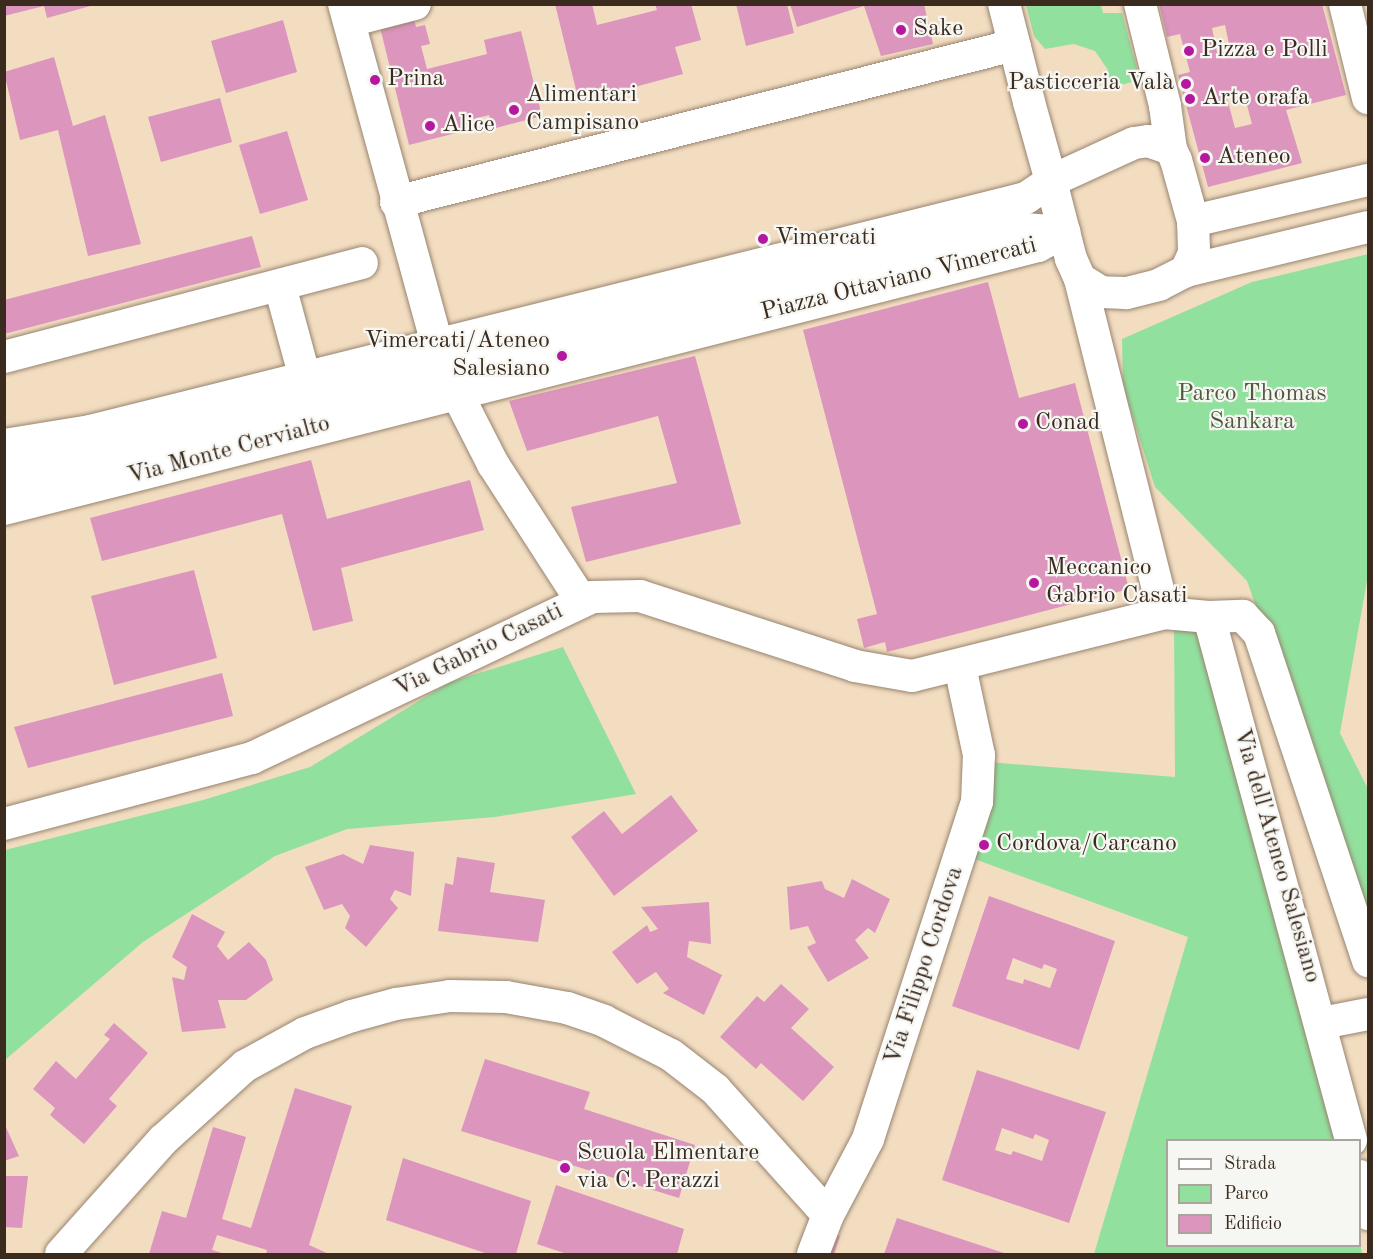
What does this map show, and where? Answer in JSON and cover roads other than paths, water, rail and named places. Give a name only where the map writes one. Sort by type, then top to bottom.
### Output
[{"type":"street","points":[[415,4],[347,13],[396,202],[444,368],[507,488],[581,600]]},
{"type":"street","points":[[1004,4],[1064,232],[1080,279],[1164,613],[1209,617],[1243,616],[1259,633],[1368,961]]},
{"type":"street","points":[[1140,4],[1165,106],[1170,149],[1181,173],[1193,221],[1194,253],[1186,271]]},
{"type":"street","points":[[1345,4],[1368,98]]},
{"type":"street","points":[[396,202],[1014,45]]},
{"type":"street","points":[[1051,181],[1122,145],[1148,141],[1170,149]]},
{"type":"street","points":[[1193,221],[1281,203],[1368,180]]},
{"type":"street","name":"Piazza Ottaviano Vimercati","points":[[444,368],[505,328],[1026,198],[1051,181]]},
{"type":"street","points":[[1281,203],[1368,200]]},
{"type":"street","points":[[1291,245],[1368,205]]},
{"type":"street","points":[[1080,279],[1101,292],[1126,293],[1159,285],[1186,271],[1368,226]]},
{"type":"street","name":"Piazza Ottaviano Vimercati","points":[[444,368],[1038,246],[1064,232]]},
{"type":"street","points":[[4,357],[362,263]]},
{"type":"street","points":[[280,286],[305,378]]},
{"type":"street","points":[[4,445],[90,431],[305,378],[444,368]]},
{"type":"street","name":"Via Monte Cervialto","points":[[4,477],[444,368]]},
{"type":"street","name":"Via Monte Cervialto","points":[[4,509],[444,368]]},
{"type":"street","name":"Via Gabrio Casati","points":[[4,824],[252,758],[347,716],[581,600],[640,596],[855,666],[887,673],[925,676],[1164,613]]},
{"type":"street","name":"Via dell'Ateneo Salesiano","points":[[1209,617],[1322,1023],[1351,1139]]},
{"type":"street","name":"Via Filippo Cordova","points":[[813,1254],[828,1215],[868,1139],[976,802],[978,755],[960,666]]},
{"type":"street","points":[[61,1254],[163,1140],[214,1090],[245,1066],[305,1034],[352,1016],[396,1004],[450,996],[506,997],[567,1008],[655,1046],[715,1089],[828,1215]]},
{"type":"street","points":[[1322,1023],[1368,1014]]},
{"type":"street","points":[[1361,1184],[1368,1214]]},
{"type":"place","name":"Sake","points":[[901,30]]},
{"type":"place","name":"Pizza e Polli","points":[[1189,51]]},
{"type":"place","name":"Prina","points":[[375,80]]},
{"type":"place","name":"Pasticceria Valà","points":[[1186,84]]},
{"type":"place","name":"Arte orafa","points":[[1190,99]]},
{"type":"place","name":"Alimentari Campisano","points":[[514,110]]},
{"type":"place","name":"Alice","points":[[430,126]]},
{"type":"place","name":"Ateneo","points":[[1205,158]]},
{"type":"place","name":"Vimercati","points":[[763,239]]},
{"type":"place","name":"Vimercati/Ateneo Salesiano","points":[[562,356]]},
{"type":"place","name":"Conad","points":[[1023,424]]},
{"type":"place","name":"Meccanico Gabrio Casati","points":[[1034,583]]},
{"type":"place","name":"Cordova/Carcano","points":[[984,845]]},
{"type":"place","name":"Scuola Elmentare via C. Perazzi","points":[[565,1168]]},
{"type":"park label","name":"Parco Thomas Sankara","points":[[1252,409]]}]
